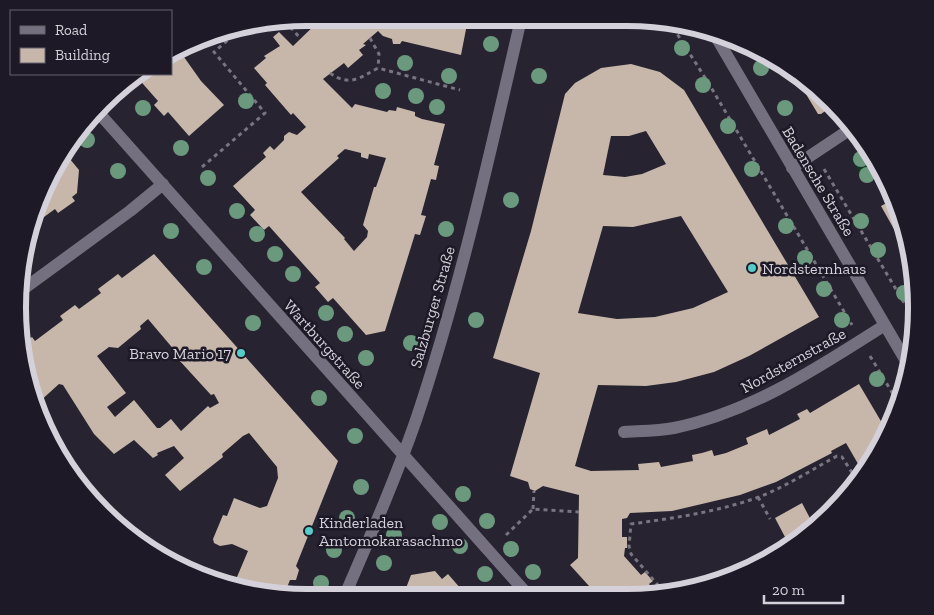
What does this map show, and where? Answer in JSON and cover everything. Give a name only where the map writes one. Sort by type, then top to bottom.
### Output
[{"type":"street","name":"Salzburger Straße","points":[[347,589],[403,454],[430,375],[482,191],[519,26]]},
{"type":"street","name":"Badensche Straße","points":[[717,41],[903,356]]},
{"type":"street","name":"Wartburgstraße","points":[[102,116],[523,589]]},
{"type":"street","points":[[792,168],[846,132]]},
{"type":"street","points":[[27,286],[130,211],[163,184]]},
{"type":"street","name":"Nordsternstraße","points":[[624,432],[673,428],[741,408],[799,379],[885,325]]},
{"type":"path","points":[[290,27],[301,39]]},
{"type":"path","points":[[675,31],[855,329]]},
{"type":"path","points":[[202,167],[266,113],[214,52],[232,37]]},
{"type":"path","points":[[370,38],[379,54],[378,68]]},
{"type":"path","points":[[330,73],[340,80],[356,80],[378,68],[460,90]]},
{"type":"path","points":[[822,166],[908,309]]},
{"type":"path","points":[[868,352],[894,395]]},
{"type":"path","points":[[659,586],[631,554],[629,546],[630,524],[683,517],[758,497],[812,472],[837,456],[842,457],[853,474]]},
{"type":"path","points":[[506,535],[533,509],[534,491]]},
{"type":"path","points":[[758,497],[770,519]]},
{"type":"path","points":[[533,509],[579,512]]},
{"type":"green space","points":[[861,152],[876,177],[867,183],[851,159]]},
{"type":"building","points":[[314,26],[467,26],[461,55],[402,41],[400,44],[393,44],[392,39],[383,36],[378,31],[359,50],[363,55],[348,68],[344,63],[323,79],[352,108],[355,104],[387,112],[389,110],[396,111],[397,107],[415,112],[415,116],[422,119],[445,124],[434,165],[439,166],[436,180],[431,179],[421,215],[426,216],[420,235],[415,234],[385,331],[366,335],[333,298],[328,302],[315,287],[320,283],[269,226],[264,230],[250,215],[255,210],[233,186],[266,157],[263,153],[270,146],[274,150],[289,132],[297,135],[306,127],[293,113],[291,115],[265,85],[267,83],[254,68],[266,58],[264,56],[280,46],[273,37],[279,32],[293,46]],"holes":[[[345,149],[361,153],[361,157],[368,159],[369,154],[386,158],[376,187],[374,187],[363,225],[368,231],[367,237],[354,251],[345,238],[301,192],[339,158],[337,156]]]},
{"type":"building","points":[[183,55],[201,81],[224,105],[189,136],[168,112],[164,116],[154,105],[158,101],[140,81],[150,75],[172,75],[172,61]]},
{"type":"building","name":"Nordsternhaus","points":[[631,64],[660,72],[684,90],[819,317],[749,356],[714,372],[676,382],[646,386],[598,385],[575,466],[591,471],[639,470],[638,464],[659,462],[661,467],[693,461],[692,455],[712,450],[714,456],[726,453],[748,444],[746,438],[767,429],[769,435],[800,419],[797,414],[807,409],[810,413],[859,384],[882,424],[859,466],[846,443],[831,451],[832,453],[776,482],[740,495],[672,511],[630,513],[627,518],[622,519],[622,537],[627,537],[627,548],[625,548],[624,556],[641,575],[645,572],[653,581],[649,584],[652,587],[592,589],[570,565],[578,558],[579,495],[543,486],[535,491],[530,489],[528,482],[510,476],[540,373],[493,358],[531,231],[565,94],[575,83],[601,68]],"holes":[[[646,131],[666,164],[642,174],[625,177],[603,175],[611,136],[629,136]],[[681,216],[728,292],[693,308],[655,317],[617,319],[578,313],[603,226],[633,227]]]},
{"type":"building","points":[[802,87],[826,110],[818,114]]},
{"type":"building","points":[[69,158],[79,170],[77,193],[72,197],[75,201],[58,213],[55,209],[40,220],[55,183]]},
{"type":"building","points":[[887,203],[898,237],[881,206]]},
{"type":"building","points":[[154,254],[338,461],[296,566],[299,570],[296,580],[290,580],[287,588],[236,579],[248,551],[232,544],[220,546],[214,543],[213,539],[223,515],[227,516],[234,498],[260,508],[267,506],[278,478],[277,467],[249,433],[222,454],[223,457],[180,491],[165,475],[184,458],[174,446],[157,453],[158,455],[153,458],[134,440],[114,454],[94,434],[63,385],[59,384],[42,400],[28,339],[32,337],[35,341],[63,320],[60,316],[75,305],[79,309],[101,293],[98,289],[118,274],[122,278]],"holes":[[[148,319],[181,358],[179,360],[211,395],[214,394],[219,403],[210,408],[208,406],[181,431],[171,419],[160,428],[157,428],[134,400],[115,417],[107,407],[126,393],[97,356],[109,347],[118,348],[141,329],[140,326]]]},
{"type":"building","points":[[802,503],[811,520],[785,537],[775,518]]},
{"type":"building","points":[[435,571],[442,579],[448,574],[461,589],[406,589],[411,575]]},
{"type":"place","name":"Nordsternhaus","points":[[752,268]]},
{"type":"place","name":"Bravo Mario 17","points":[[241,353]]},
{"type":"place","name":"Kinderladen Amtomokarasachmo","points":[[309,531]]}]
